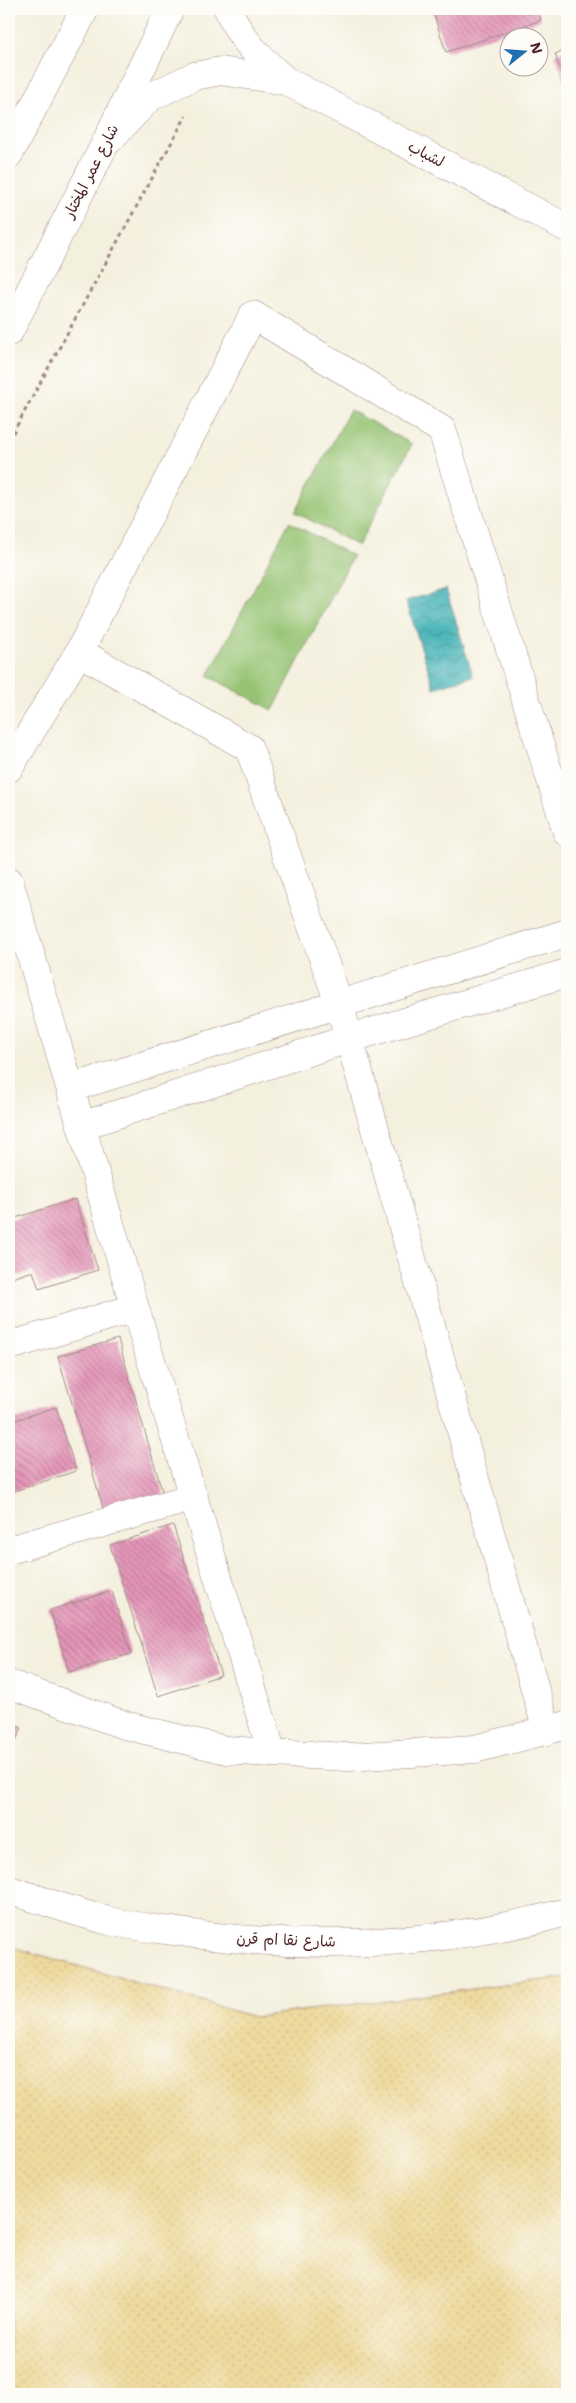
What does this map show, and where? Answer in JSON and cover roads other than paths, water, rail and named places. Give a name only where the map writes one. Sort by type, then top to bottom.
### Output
[{"type":"street","points":[[9,154],[85,9]]},
{"type":"street","name":"شارع عمر المختار","points":[[9,332],[104,146],[170,9]]},
{"type":"street","name":"لشباب","points":[[228,9],[236,28],[253,52],[286,81],[567,228]]},
{"type":"street","name":"لشباب","points":[[104,146],[150,97],[194,76],[221,71],[286,81]]},
{"type":"street","points":[[9,768],[79,652],[253,315],[442,430],[567,832]]},
{"type":"street","points":[[9,1684],[124,1725],[226,1750],[348,1757],[475,1749],[557,1728],[348,1039],[339,1003],[250,748],[79,652]]},
{"type":"street","points":[[9,881],[135,1308],[272,1753]]},
{"type":"street","points":[[71,1088],[339,1003],[567,934]]},
{"type":"street","points":[[81,1126],[348,1039],[567,973]]},
{"type":"street","points":[[9,1346],[135,1308]]},
{"type":"street","points":[[9,1550],[194,1498]]},
{"type":"street","name":"شارع نقا ام قرن","points":[[9,1890],[111,1922],[210,1937],[298,1942],[398,1941],[459,1935],[528,1923],[567,1912]]},
{"type":"water","points":[[446,589],[473,676],[434,688],[406,601]]}]
